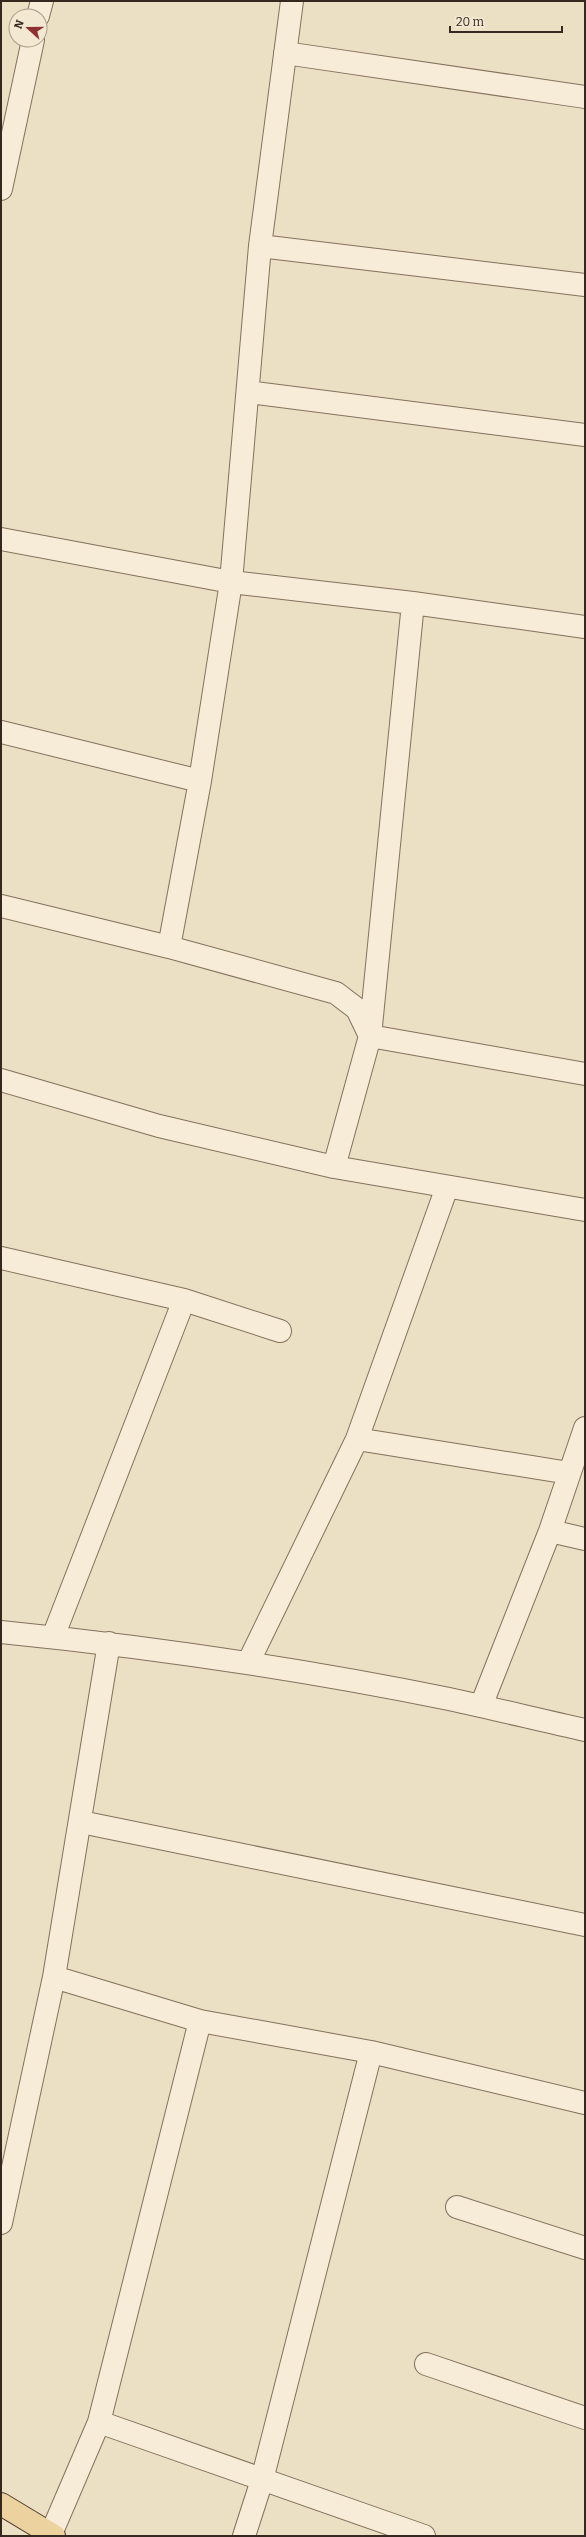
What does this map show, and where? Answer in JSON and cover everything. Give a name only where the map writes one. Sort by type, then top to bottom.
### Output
[{"type":"main road","points":[[1,2504],[52,2535]]},
{"type":"street","points":[[169,947],[200,781],[231,582],[260,246],[292,1]]},
{"type":"street","points":[[1,189],[31,48]]},
{"type":"street","points":[[285,53],[585,97]]},
{"type":"street","points":[[260,246],[585,284]]},
{"type":"street","points":[[248,392],[585,435]]},
{"type":"street","points":[[1,540],[231,582],[413,603],[585,627]]},
{"type":"street","points":[[334,1167],[370,1036],[413,603]]},
{"type":"street","points":[[1,732],[200,781]]},
{"type":"street","points":[[1,906],[169,947],[336,993],[357,1009],[370,1036]]},
{"type":"street","points":[[370,1036],[585,1074]]},
{"type":"street","points":[[1,1080],[159,1126],[334,1167],[585,1210]]},
{"type":"street","points":[[248,1663],[357,1439],[447,1187]]},
{"type":"street","points":[[2,1260],[184,1300],[280,1331]]},
{"type":"street","points":[[53,1637],[184,1300]]},
{"type":"street","points":[[481,1706],[550,1531],[585,1428]]},
{"type":"street","points":[[357,1439],[569,1473]]},
{"type":"street","points":[[550,1531],[585,1539]]},
{"type":"street","points":[[1,1632],[109,1643],[248,1663],[481,1706],[585,1730]]},
{"type":"street","points":[[1,2223],[54,1976],[81,1822],[109,1643]]},
{"type":"street","points":[[81,1822],[585,1924]]},
{"type":"street","points":[[54,1976],[200,2021],[370,2052],[585,2103]]},
{"type":"street","points":[[52,2535],[99,2422],[200,2021]]},
{"type":"street","points":[[244,2536],[262,2480],[370,2052]]},
{"type":"street","points":[[458,2207],[585,2248]]},
{"type":"street","points":[[426,2364],[585,2418]]},
{"type":"street","points":[[99,2422],[424,2536]]}]
